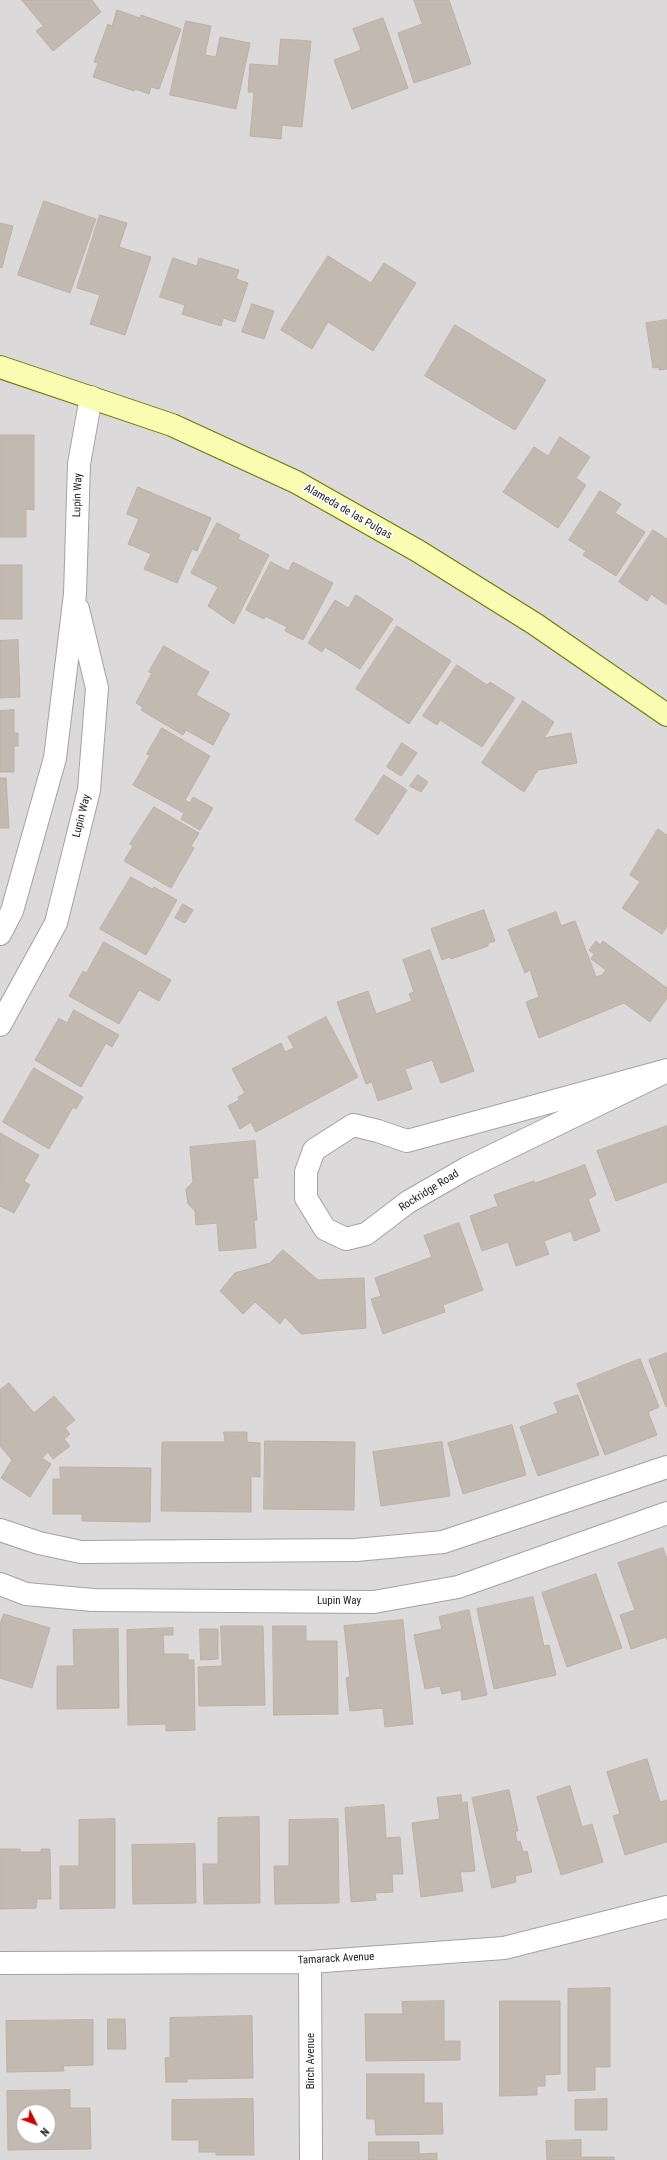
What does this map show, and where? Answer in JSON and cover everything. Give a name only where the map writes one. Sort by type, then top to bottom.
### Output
[{"type":"main road","name":"Alameda de las Pulgas","points":[[0,367],[172,425],[296,482],[418,551],[529,620],[667,714]]},
{"type":"street","name":"Lupin Way","points":[[0,934],[12,911],[55,758],[75,594],[79,464],[91,397]]},
{"type":"street","name":"Lupin Way","points":[[0,1024],[56,923],[89,790],[97,688],[75,594]]},
{"type":"street","name":"Rockridge Road","points":[[667,1070],[467,1168],[408,1202],[366,1234],[346,1239],[325,1229],[306,1198],[306,1172],[314,1150],[353,1125],[378,1131],[407,1141],[667,1070]]},
{"type":"street","points":[[0,1530],[39,1543],[81,1552],[356,1550],[443,1542],[667,1467]]},
{"type":"street","name":"Lupin Way","points":[[0,1584],[26,1594],[93,1600],[374,1602],[458,1587],[667,1513]]},
{"type":"street","name":"Tamarack Avenue","points":[[0,1963],[310,1962],[504,1948],[667,1907]]},
{"type":"street","name":"Birch Avenue","points":[[310,1962],[311,2160]]},
{"type":"shaded area","points":[[0,0],[667,0],[667,2160],[0,2160]]},
{"type":"building","points":[[22,0],[92,0],[101,12],[53,51],[36,31],[43,26]]},
{"type":"building","points":[[414,0],[449,0],[471,64],[414,83],[398,33],[422,24]]},
{"type":"building","points":[[117,10],[140,18],[141,15],[181,29],[159,89],[151,87],[149,94],[135,89],[134,91],[93,77],[98,63],[94,62],[108,24],[112,26]]},
{"type":"building","points":[[383,18],[408,88],[352,109],[334,60],[361,50],[353,29]]},
{"type":"building","points":[[186,21],[211,26],[205,55],[216,57],[220,37],[250,43],[236,109],[170,95]]},
{"type":"building","points":[[281,39],[311,41],[302,127],[282,125],[281,139],[250,136],[254,92],[248,92],[250,64],[278,66]]},
{"type":"building","points":[[44,201],[96,219],[70,293],[18,275]]},
{"type":"building","points":[[100,215],[127,223],[119,247],[151,257],[125,335],[90,324],[100,295],[77,288]]},
{"type":"building","points":[[0,223],[13,226],[2,268],[0,267]]},
{"type":"building","points":[[328,256],[371,283],[384,263],[416,283],[373,351],[328,322],[312,349],[281,330]]},
{"type":"building","points":[[173,258],[197,266],[199,258],[239,270],[236,279],[248,283],[235,322],[223,318],[221,326],[182,314],[185,305],[160,297]]},
{"type":"building","points":[[252,304],[274,311],[264,339],[242,332]]},
{"type":"building","points":[[667,320],[667,369],[659,370],[659,367],[653,368],[646,323]]},
{"type":"building","points":[[455,325],[546,380],[515,430],[425,376]]},
{"type":"building","points":[[0,435],[34,435],[34,510],[26,509],[26,537],[0,537]]},
{"type":"building","points":[[560,437],[590,457],[576,478],[586,485],[558,528],[503,492],[534,447],[548,456]]},
{"type":"building","points":[[138,487],[211,518],[197,551],[192,549],[177,583],[144,569],[151,554],[128,544],[139,519],[127,514]]},
{"type":"building","points":[[600,491],[621,504],[615,513],[645,532],[616,576],[583,555],[586,551],[569,540]]},
{"type":"building","points":[[217,523],[240,535],[238,539],[269,555],[234,624],[208,606],[218,587],[191,573]]},
{"type":"building","points":[[653,530],[667,539],[667,605],[651,594],[647,601],[619,582]]},
{"type":"building","points":[[271,562],[288,571],[293,562],[333,583],[303,640],[285,631],[287,627],[265,616],[264,619],[246,610]]},
{"type":"building","points":[[0,565],[22,565],[22,619],[0,619]]},
{"type":"building","points":[[356,595],[393,619],[360,669],[325,647],[322,652],[308,643],[335,600],[348,608]]},
{"type":"building","points":[[397,626],[451,661],[409,724],[356,689]]},
{"type":"building","points":[[18,640],[20,697],[0,698],[0,641]]},
{"type":"building","points":[[164,646],[209,672],[196,695],[230,714],[213,745],[186,730],[183,735],[141,710],[143,707],[136,703],[152,673],[149,672]]},
{"type":"building","points":[[457,665],[487,685],[490,682],[515,698],[482,747],[440,720],[437,725],[423,716]]},
{"type":"building","points":[[523,701],[554,722],[544,738],[571,733],[577,763],[538,770],[524,792],[482,763]]},
{"type":"building","points":[[14,710],[14,733],[18,733],[18,746],[14,746],[14,772],[0,772],[0,711]]},
{"type":"building","points":[[162,728],[210,756],[185,800],[190,803],[193,797],[213,808],[200,830],[181,819],[184,813],[133,785],[150,755],[147,754]]},
{"type":"building","points":[[402,743],[417,753],[401,776],[387,767]]},
{"type":"building","points":[[384,775],[407,790],[378,835],[355,820]]},
{"type":"building","points":[[418,775],[428,782],[421,792],[410,786]]},
{"type":"building","points":[[0,778],[6,778],[9,828],[0,828]]},
{"type":"building","points":[[154,807],[199,833],[191,846],[194,848],[171,888],[124,861],[133,846],[130,844]]},
{"type":"building","points":[[658,829],[667,835],[667,926],[662,934],[622,908],[640,882],[630,875]]},
{"type":"building","points":[[131,877],[152,889],[154,887],[177,900],[146,955],[100,929]]},
{"type":"building","points":[[183,904],[193,910],[185,923],[175,918]]},
{"type":"building","points":[[484,910],[495,941],[488,943],[488,946],[451,959],[450,957],[442,960],[431,929]]},
{"type":"building","points":[[556,912],[561,926],[575,921],[596,977],[602,975],[606,970],[591,959],[594,954],[589,950],[596,941],[600,945],[603,941],[667,988],[667,998],[650,1022],[624,1003],[539,1038],[526,1002],[539,997],[530,970],[525,973],[508,930]]},
{"type":"building","points":[[104,942],[171,980],[159,1001],[139,990],[119,1024],[69,996],[83,971],[86,973]]},
{"type":"building","points":[[430,950],[474,1071],[441,1083],[432,1060],[405,1069],[412,1089],[378,1101],[372,1082],[366,1084],[337,1002],[368,991],[376,1014],[412,1001],[409,994],[414,992],[403,960]]},
{"type":"building","points":[[74,1010],[119,1035],[112,1047],[106,1043],[81,1087],[35,1060],[59,1018],[67,1023]]},
{"type":"building","points":[[326,1017],[358,1077],[256,1132],[251,1122],[240,1129],[228,1106],[239,1100],[238,1097],[245,1093],[232,1069],[281,1043],[285,1052],[294,1048],[288,1037]]},
{"type":"building","points":[[34,1068],[83,1097],[76,1109],[73,1107],[49,1149],[3,1122]]},
{"type":"building","points":[[667,1126],[667,1182],[616,1201],[597,1151]]},
{"type":"building","points":[[0,1133],[39,1155],[24,1181],[30,1185],[14,1213],[0,1206]]},
{"type":"building","points":[[255,1141],[258,1178],[253,1178],[257,1220],[254,1220],[256,1248],[219,1251],[217,1223],[196,1225],[195,1211],[188,1204],[186,1189],[193,1182],[190,1147]]},
{"type":"building","points":[[585,1165],[596,1195],[588,1199],[600,1231],[574,1241],[571,1231],[544,1241],[549,1254],[516,1266],[508,1242],[482,1251],[470,1216],[498,1206],[494,1195],[534,1181],[535,1183]]},
{"type":"building","points":[[459,1223],[483,1290],[443,1305],[445,1312],[383,1334],[371,1299],[381,1296],[375,1278],[432,1257],[424,1236]]},
{"type":"building","points":[[283,1250],[318,1280],[364,1278],[366,1328],[301,1334],[285,1317],[280,1324],[255,1302],[243,1314],[220,1291],[235,1273],[270,1263]]},
{"type":"building","points":[[667,1353],[667,1406],[666,1407],[649,1360]]},
{"type":"building","points":[[640,1359],[659,1407],[648,1412],[657,1435],[605,1455],[577,1384]]},
{"type":"building","points":[[9,1383],[34,1413],[54,1396],[75,1420],[65,1428],[70,1434],[64,1439],[70,1446],[53,1459],[48,1452],[42,1458],[51,1464],[30,1497],[1,1478],[12,1460],[0,1446],[0,1390]]},
{"type":"building","points":[[578,1395],[599,1455],[538,1476],[520,1427],[558,1413],[554,1403]]},
{"type":"building","points":[[512,1425],[526,1475],[463,1494],[448,1443]]},
{"type":"building","points":[[224,1432],[247,1432],[247,1442],[260,1443],[260,1477],[251,1476],[251,1512],[161,1511],[162,1442],[225,1442]]},
{"type":"building","points":[[265,1441],[355,1442],[354,1510],[264,1509]]},
{"type":"building","points":[[442,1442],[450,1496],[381,1506],[373,1452]]},
{"type":"building","points":[[60,1467],[151,1468],[150,1522],[82,1521],[82,1514],[53,1514],[53,1479],[60,1479]]},
{"type":"building","points":[[663,1548],[667,1559],[667,1640],[666,1637],[631,1649],[620,1615],[635,1610],[618,1563]]},
{"type":"building","points":[[596,1574],[622,1648],[567,1667],[542,1593]]},
{"type":"building","points":[[533,1597],[544,1646],[549,1645],[556,1675],[494,1689],[477,1609]]},
{"type":"building","points":[[469,1610],[487,1695],[462,1700],[461,1690],[442,1694],[440,1686],[425,1689],[414,1635],[442,1629],[439,1617]]},
{"type":"building","points":[[4,1614],[50,1628],[32,1688],[0,1678],[0,1624]]},
{"type":"building","points":[[403,1620],[413,1724],[385,1727],[383,1708],[350,1711],[346,1678],[350,1677],[344,1626]]},
{"type":"building","points":[[221,1626],[263,1626],[265,1705],[199,1706],[198,1667],[222,1666]]},
{"type":"building","points":[[273,1626],[306,1626],[306,1641],[337,1641],[338,1714],[274,1715]]},
{"type":"building","points":[[173,1628],[173,1635],[163,1635],[164,1654],[188,1654],[188,1660],[194,1660],[195,1730],[166,1731],[166,1724],[128,1725],[127,1630]]},
{"type":"building","points":[[118,1629],[119,1708],[57,1709],[57,1666],[74,1666],[73,1630]]},
{"type":"building","points":[[200,1629],[218,1629],[218,1659],[201,1660]]},
{"type":"building","points":[[647,1759],[660,1802],[667,1800],[667,1842],[625,1855],[613,1816],[620,1814],[607,1772]]},
{"type":"building","points":[[570,1786],[582,1827],[592,1824],[603,1862],[561,1875],[537,1797]]},
{"type":"building","points":[[509,1790],[518,1831],[515,1831],[517,1842],[520,1841],[523,1852],[527,1851],[532,1872],[515,1876],[516,1882],[492,1888],[472,1798]]},
{"type":"building","points":[[461,1795],[462,1803],[467,1802],[475,1871],[460,1872],[463,1891],[421,1897],[412,1823],[440,1819],[437,1798]]},
{"type":"building","points":[[384,1805],[386,1838],[400,1837],[403,1874],[392,1874],[393,1892],[375,1893],[376,1900],[351,1902],[345,1808]]},
{"type":"building","points":[[259,1817],[260,1903],[204,1904],[203,1864],[218,1864],[218,1818]]},
{"type":"building","points":[[115,1819],[115,1908],[60,1909],[60,1866],[79,1866],[79,1820]]},
{"type":"building","points":[[338,1819],[339,1903],[275,1904],[274,1866],[289,1866],[289,1820]]},
{"type":"building","points":[[195,1844],[196,1903],[133,1904],[132,1845]]},
{"type":"building","points":[[0,1849],[20,1849],[20,1852],[41,1852],[41,1849],[50,1849],[51,1899],[37,1899],[36,1908],[0,1909]]},
{"type":"building","points":[[610,1988],[610,2067],[595,2067],[595,2090],[568,2091],[568,1989]]},
{"type":"building","points":[[444,2001],[444,2041],[460,2041],[460,2060],[366,2061],[365,2014],[403,2014],[402,2002]]},
{"type":"building","points":[[500,2001],[560,2001],[560,2074],[545,2075],[545,2086],[537,2086],[537,2095],[500,2096]]},
{"type":"building","points":[[252,2016],[253,2078],[187,2079],[187,2082],[166,2082],[165,2058],[170,2057],[170,2018]]},
{"type":"building","points":[[108,2019],[125,2019],[126,2049],[108,2049]]},
{"type":"building","points":[[93,2020],[93,2065],[63,2066],[64,2071],[7,2072],[6,2021]]},
{"type":"building","points":[[367,2074],[424,2074],[424,2103],[442,2103],[443,2134],[376,2135],[375,2119],[367,2119]]},
{"type":"building","points":[[70,2090],[70,2108],[90,2108],[91,2149],[8,2150],[7,2091]]},
{"type":"building","points":[[253,2099],[254,2155],[216,2155],[216,2152],[199,2152],[199,2140],[172,2140],[172,2100]]},
{"type":"building","points":[[607,2099],[607,2130],[575,2130],[575,2100]]},
{"type":"building","points":[[581,2140],[581,2157],[614,2157],[614,2160],[547,2160],[546,2141]]},
{"type":"building","points":[[369,2142],[419,2142],[419,2154],[437,2153],[437,2160],[369,2160]]}]
